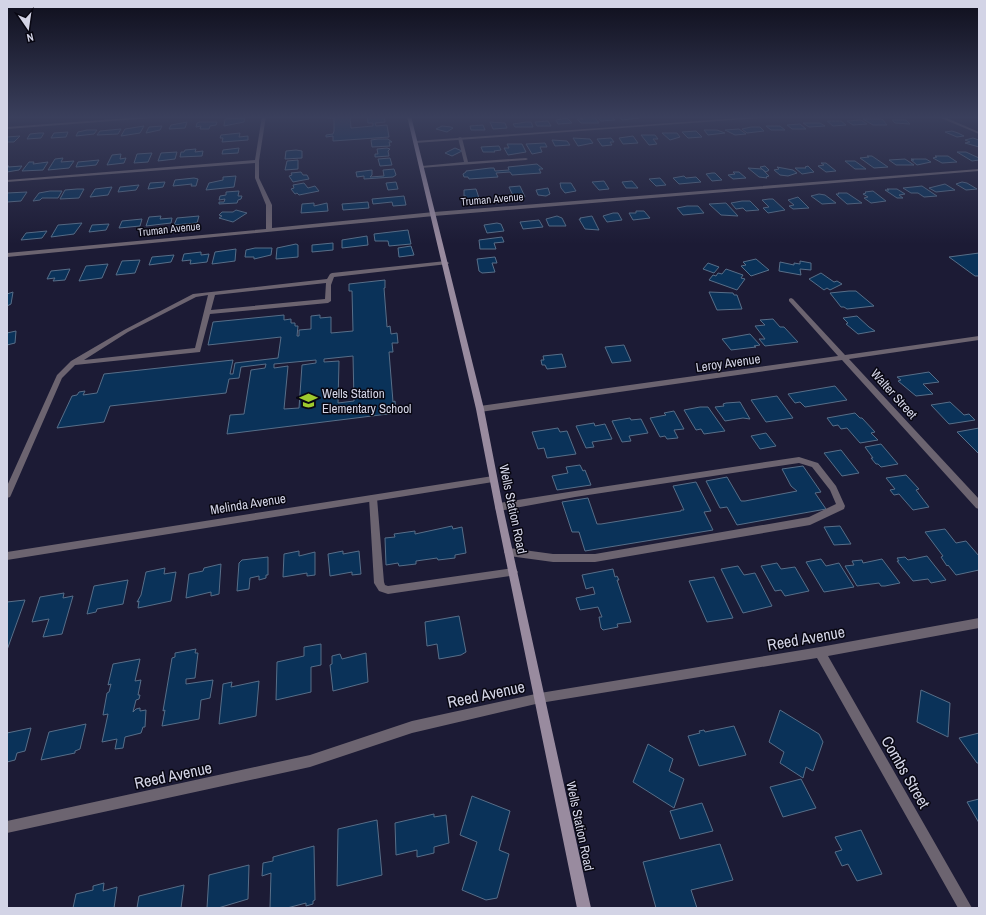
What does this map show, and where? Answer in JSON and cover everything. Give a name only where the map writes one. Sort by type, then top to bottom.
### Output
[{"type":"street","name":"Wells Station Road","points":[[420,159],[480,409],[508,552],[584,908]]},
{"type":"street","points":[[465,159],[466,163]]},
{"type":"street","points":[[422,167],[526,159]]},
{"type":"street","points":[[7,181],[257,160],[256,178],[268,204],[270,229]]},
{"type":"street","name":"Truman Avenue","points":[[7,255],[434,214],[979,170]]},
{"type":"street","points":[[207,312],[328,301],[332,275],[446,263]]},
{"type":"street","points":[[7,495],[59,377],[73,363],[195,295],[330,281]]},
{"type":"street","points":[[73,363],[198,350],[212,293]]},
{"type":"street","name":"Walter Street","points":[[791,300],[979,505]]},
{"type":"street","name":"Leroy Avenue","points":[[480,409],[979,338]]},
{"type":"street","points":[[499,508],[574,494],[799,460],[815,465],[834,488],[841,506],[810,521],[595,558],[553,558],[508,552]]},
{"type":"street","name":"Melinda Avenue","points":[[7,556],[493,479]]},
{"type":"street","points":[[373,498],[379,583],[382,588],[388,590],[513,572]]},
{"type":"street","name":"Reed Avenue","points":[[7,827],[310,761],[412,727],[540,698],[820,652],[979,623]]},
{"type":"street","name":"Combs Street","points":[[820,652],[965,908]]},
{"type":"building","points":[[55,159],[63,159],[61,162],[74,161],[69,168],[48,170]]},
{"type":"building","points":[[110,159],[126,159],[124,163],[107,165]]},
{"type":"building","points":[[135,159],[149,159],[148,162],[134,163]]},
{"type":"building","points":[[159,159],[175,159],[175,159],[158,161]]},
{"type":"building","points":[[378,159],[390,159],[392,165],[380,166]]},
{"type":"building","points":[[861,159],[876,159],[888,167],[874,168]]},
{"type":"building","points":[[905,159],[914,165],[896,165],[889,160]]},
{"type":"building","points":[[911,159],[926,159],[931,162],[917,165],[911,160],[914,160]]},
{"type":"building","points":[[934,159],[952,159],[957,162],[942,163]]},
{"type":"building","points":[[968,159],[979,159],[979,160],[972,161]]},
{"type":"building","points":[[99,160],[96,165],[76,167],[78,162]]},
{"type":"building","points":[[298,160],[298,169],[285,170],[287,161]]},
{"type":"building","points":[[845,161],[855,161],[866,169],[855,169]]},
{"type":"building","points":[[29,162],[34,162],[33,164],[48,162],[43,170],[22,171]]},
{"type":"building","points":[[821,163],[826,163],[836,171],[826,172],[818,166],[824,165]]},
{"type":"building","points":[[537,164],[543,169],[539,169],[541,173],[512,175],[510,172],[496,173],[498,177],[469,179],[468,177],[464,177],[463,174],[466,171],[490,168],[494,168],[495,171],[509,170],[508,167]]},
{"type":"building","points":[[7,166],[22,166],[19,170],[7,172]]},
{"type":"building","points":[[765,166],[769,170],[766,172],[760,167]]},
{"type":"building","points":[[808,166],[814,172],[802,174],[795,168],[806,168],[805,167]]},
{"type":"building","points":[[777,167],[793,170],[797,173],[788,176],[780,175],[774,170],[779,169]]},
{"type":"building","points":[[748,168],[762,169],[769,176],[766,177],[767,178],[759,177]]},
{"type":"building","points":[[394,169],[396,175],[393,177],[364,179],[364,176],[357,177],[356,172],[372,170],[372,175],[370,177],[384,176],[383,170]]},
{"type":"building","points":[[301,172],[303,175],[307,175],[309,179],[293,182],[289,176],[292,175],[291,173]]},
{"type":"building","points":[[733,172],[739,172],[746,178],[733,179],[728,175],[735,174]]},
{"type":"building","points":[[715,173],[722,180],[712,181],[706,174]]},
{"type":"building","points":[[236,176],[234,187],[206,190],[209,183],[223,180],[223,177]]},
{"type":"building","points":[[684,176],[686,178],[696,177],[701,182],[679,184],[673,178]]},
{"type":"building","points":[[660,178],[666,185],[656,186],[649,179]]},
{"type":"building","points":[[198,179],[196,186],[191,186],[192,184],[173,186],[175,180]]},
{"type":"building","points":[[604,181],[609,189],[599,190],[592,182]]},
{"type":"building","points":[[632,181],[638,188],[626,188],[622,182]]},
{"type":"building","points":[[165,182],[163,187],[148,189],[150,183]]},
{"type":"building","points":[[396,182],[398,189],[388,190],[386,183]]},
{"type":"building","points":[[962,182],[967,183],[977,189],[966,190],[956,184]]},
{"type":"building","points":[[304,183],[308,188],[315,186],[319,191],[299,195],[297,193],[295,194],[291,189],[294,188],[293,185]]},
{"type":"building","points":[[560,183],[571,183],[576,191],[565,193],[561,188]]},
{"type":"building","points":[[945,184],[955,190],[936,192],[929,188]]},
{"type":"building","points":[[139,185],[136,190],[118,192],[120,187]]},
{"type":"building","points":[[520,186],[525,197],[514,198],[509,187]]},
{"type":"building","points":[[922,186],[937,196],[924,197],[918,193],[911,193],[903,188]]},
{"type":"building","points":[[112,187],[108,195],[90,197],[95,189]]},
{"type":"building","points":[[548,188],[550,194],[546,196],[538,195],[536,190]]},
{"type":"building","points":[[84,189],[79,198],[60,199],[65,190]]},
{"type":"building","points":[[476,189],[479,198],[467,199],[466,196],[464,196],[464,190]]},
{"type":"building","points":[[887,189],[897,189],[905,194],[899,195],[903,198],[897,198],[885,190],[889,190]]},
{"type":"building","points":[[62,191],[58,198],[42,198],[40,200],[33,201],[39,193]]},
{"type":"building","points":[[239,191],[238,196],[242,196],[237,203],[219,204],[219,202],[224,202],[225,199],[219,200],[220,196],[226,195],[226,192]]},
{"type":"building","points":[[873,191],[886,201],[871,203],[864,198],[868,197],[863,194],[866,193],[865,192]]},
{"type":"building","points":[[27,192],[21,201],[7,202],[7,193]]},
{"type":"building","points":[[838,193],[847,193],[862,203],[847,204],[836,194],[839,194]]},
{"type":"building","points":[[819,194],[825,195],[836,203],[822,204],[811,196]]},
{"type":"building","points":[[404,196],[406,205],[393,206],[392,202],[373,204],[372,199]]},
{"type":"building","points":[[798,197],[809,208],[793,209],[789,206],[794,205],[788,200]]},
{"type":"building","points":[[773,199],[785,210],[768,213],[763,208],[769,207],[762,200]]},
{"type":"building","points":[[750,201],[759,210],[746,211],[743,208],[736,209],[731,203]]},
{"type":"building","points":[[368,202],[369,208],[343,210],[342,204]]},
{"type":"building","points":[[314,203],[314,206],[327,203],[328,211],[301,213],[302,204]]},
{"type":"building","points":[[726,203],[738,216],[721,215],[709,204]]},
{"type":"building","points":[[698,206],[704,213],[683,215],[677,208]]},
{"type":"building","points":[[236,210],[247,213],[233,222],[219,218],[222,216],[219,215],[222,212],[233,212]]},
{"type":"building","points":[[636,211],[644,211],[650,218],[633,220],[629,213],[636,213]]},
{"type":"building","points":[[618,213],[622,220],[607,222],[603,216]]},
{"type":"building","points":[[161,216],[160,219],[172,218],[171,223],[146,226],[149,217]]},
{"type":"building","points":[[199,216],[197,223],[174,225],[177,218]]},
{"type":"building","points":[[557,216],[562,218],[566,226],[549,226],[546,219]]},
{"type":"building","points":[[592,216],[599,230],[585,229],[579,219]]},
{"type":"building","points":[[142,219],[140,226],[119,228],[122,221]]},
{"type":"building","points":[[539,220],[543,227],[523,229],[520,222]]},
{"type":"building","points":[[82,223],[74,234],[51,237],[58,225]]},
{"type":"building","points":[[497,223],[501,224],[504,231],[487,233],[484,225]]},
{"type":"building","points":[[109,224],[106,230],[89,232],[92,225]]},
{"type":"building","points":[[408,230],[411,244],[389,246],[388,241],[375,241],[374,234]]},
{"type":"building","points":[[47,231],[42,238],[21,240],[26,233]]},
{"type":"building","points":[[367,236],[368,245],[342,248],[342,240]]},
{"type":"building","points":[[502,237],[504,242],[494,243],[496,249],[480,249],[479,240]]},
{"type":"building","points":[[333,243],[333,250],[312,252],[312,245]]},
{"type":"building","points":[[296,244],[298,245],[298,257],[276,259],[277,248]]},
{"type":"building","points":[[411,246],[414,255],[399,257],[398,248]]},
{"type":"building","points":[[255,248],[272,248],[271,255],[254,259],[254,257],[245,257],[246,250]]},
{"type":"building","points":[[236,249],[235,261],[212,264],[215,252]]},
{"type":"building","points":[[201,252],[201,255],[209,254],[207,262],[190,264],[191,260],[182,261],[184,254]]},
{"type":"building","points":[[979,253],[979,276],[975,276],[949,257]]},
{"type":"building","points":[[174,255],[171,262],[149,265],[152,257]]},
{"type":"building","points":[[495,257],[497,263],[492,263],[495,272],[482,273],[479,271],[477,259]]},
{"type":"building","points":[[756,259],[769,270],[751,276],[741,266],[746,265],[743,262]]},
{"type":"building","points":[[140,260],[135,273],[116,275],[122,261]]},
{"type":"building","points":[[800,261],[811,263],[811,270],[800,269],[801,275],[779,271],[780,262],[794,265],[794,263],[800,264]]},
{"type":"building","points":[[708,263],[719,267],[714,273],[703,269]]},
{"type":"building","points":[[108,264],[102,278],[79,281],[86,266]]},
{"type":"building","points":[[70,269],[65,280],[53,281],[55,278],[47,279],[51,271]]},
{"type":"building","points":[[726,269],[743,275],[741,278],[745,279],[737,290],[709,280],[713,275],[716,276],[718,273],[722,274]]},
{"type":"building","points":[[821,273],[834,282],[837,281],[842,284],[830,290],[827,288],[824,290],[809,279]]},
{"type":"building","points":[[385,280],[384,288],[387,327],[390,326],[391,334],[397,333],[398,343],[392,343],[393,352],[389,352],[393,402],[395,401],[396,413],[227,434],[230,415],[244,414],[251,370],[265,368],[266,364],[241,367],[239,378],[229,379],[226,393],[110,406],[104,422],[57,428],[72,396],[77,395],[79,392],[85,391],[83,395],[97,393],[104,374],[233,360],[230,374],[233,374],[235,363],[278,358],[281,337],[208,345],[213,322],[284,315],[284,320],[291,319],[291,323],[295,323],[295,326],[298,326],[297,336],[299,336],[299,330],[311,329],[311,316],[320,315],[320,318],[331,317],[331,333],[353,331],[352,291],[349,291],[349,284]],"holes":[[[353,356],[354,401],[338,403],[339,361],[324,362],[324,359]],[[316,360],[316,363],[302,365],[299,408],[284,409],[288,366],[274,368],[274,364]]]},
{"type":"building","points":[[856,291],[874,306],[847,309],[841,307],[830,293]]},
{"type":"building","points":[[13,292],[11,304],[7,306],[7,294]]},
{"type":"building","points":[[709,292],[733,293],[734,295],[737,295],[742,309],[717,310]]},
{"type":"building","points":[[857,316],[875,331],[858,334],[846,324],[848,323],[843,318]]},
{"type":"building","points":[[773,319],[780,327],[784,327],[798,342],[765,346],[759,339],[765,339],[755,326],[765,325],[760,320]]},
{"type":"building","points":[[16,331],[15,343],[7,345],[7,333]]},
{"type":"building","points":[[750,334],[760,345],[754,346],[756,347],[731,350],[722,339]]},
{"type":"building","points":[[624,345],[631,361],[612,363],[605,347]]},
{"type":"building","points":[[562,354],[566,367],[547,369],[545,365],[542,365],[541,360],[544,360],[543,356]]},
{"type":"building","points":[[929,372],[939,382],[923,384],[933,394],[916,396],[898,381],[901,380],[897,377]]},
{"type":"building","points":[[835,386],[847,400],[805,407],[800,402],[795,403],[788,394]]},
{"type":"building","points":[[777,396],[793,418],[766,422],[751,400]]},
{"type":"building","points":[[740,402],[750,419],[743,418],[725,421],[715,407],[724,406],[723,404],[726,403]]},
{"type":"building","points":[[950,402],[964,415],[969,414],[975,420],[949,424],[931,405]]},
{"type":"building","points":[[708,407],[725,431],[704,434],[701,429],[696,430],[684,410]]},
{"type":"building","points":[[674,411],[684,429],[674,430],[678,438],[667,439],[665,436],[660,437],[650,418],[666,415],[664,413]]},
{"type":"building","points":[[855,413],[875,432],[871,433],[878,440],[860,443],[847,428],[841,429],[838,425],[833,426],[827,418]]},
{"type":"building","points":[[630,418],[631,420],[641,419],[648,433],[629,436],[631,441],[622,442],[612,421]]},
{"type":"building","points":[[594,423],[595,426],[605,424],[612,439],[592,442],[594,447],[586,448],[576,426]]},
{"type":"building","points":[[558,428],[560,432],[567,431],[576,454],[547,458],[544,448],[538,449],[532,432]]},
{"type":"building","points":[[979,428],[979,454],[957,432]]},
{"type":"building","points":[[766,433],[776,446],[760,449],[751,436]]},
{"type":"building","points":[[881,444],[898,464],[881,467],[876,464],[865,447]]},
{"type":"building","points":[[841,450],[859,473],[842,476],[824,453]]},
{"type":"building","points":[[580,465],[583,471],[585,470],[591,485],[557,490],[552,476],[568,473],[566,467]]},
{"type":"building","points":[[803,466],[821,492],[815,493],[826,509],[737,525],[727,507],[720,508],[706,481],[727,477],[741,501],[745,501],[797,491],[791,486],[782,469]]},
{"type":"building","points":[[906,475],[919,489],[916,490],[929,507],[913,510],[899,494],[894,495],[890,490],[895,489],[886,478]]},
{"type":"building","points":[[696,482],[711,511],[704,512],[713,530],[585,551],[579,532],[572,532],[562,502],[588,498],[597,524],[601,524],[684,510],[673,486]]},
{"type":"building","points":[[452,526],[453,529],[462,527],[466,553],[455,555],[455,558],[438,560],[437,558],[416,561],[416,564],[399,566],[398,563],[386,565],[385,538],[395,537],[394,534],[415,531],[415,534]]},
{"type":"building","points":[[840,526],[851,544],[834,545],[824,527]]},
{"type":"building","points":[[945,529],[956,543],[966,541],[979,556],[979,570],[956,575],[948,565],[947,566],[941,557],[943,556],[925,532]]},
{"type":"building","points":[[299,551],[299,556],[315,552],[315,575],[307,576],[307,573],[283,577],[284,554]]},
{"type":"building","points":[[343,551],[343,554],[359,551],[361,574],[352,575],[352,572],[330,576],[328,554]]},
{"type":"building","points":[[927,556],[946,580],[931,583],[928,579],[913,581],[897,561],[899,561],[897,558],[905,557],[908,560]]},
{"type":"building","points":[[268,557],[268,575],[266,575],[266,578],[259,580],[259,576],[250,578],[249,589],[237,591],[239,563],[242,560]]},
{"type":"building","points":[[821,559],[826,566],[839,563],[854,587],[824,592],[806,562]]},
{"type":"building","points":[[882,559],[900,583],[885,586],[881,586],[879,583],[857,586],[845,566],[854,565],[852,561],[862,560],[863,563]]},
{"type":"building","points":[[777,563],[781,569],[795,567],[809,591],[785,596],[781,590],[775,591],[761,566]]},
{"type":"building","points":[[221,564],[219,594],[211,596],[211,592],[186,598],[189,574],[203,571],[204,568]]},
{"type":"building","points":[[738,566],[744,575],[755,573],[772,606],[743,613],[721,569]]},
{"type":"building","points":[[165,568],[164,574],[176,572],[171,601],[138,608],[139,601],[137,602],[141,595],[146,572]]},
{"type":"building","points":[[613,569],[615,577],[617,576],[619,580],[617,580],[631,622],[617,624],[618,627],[603,630],[601,628],[599,617],[602,617],[598,607],[580,610],[576,598],[595,594],[593,587],[586,589],[582,575]]},
{"type":"building","points":[[714,577],[733,618],[707,622],[689,581]]},
{"type":"building","points":[[128,580],[123,604],[97,609],[96,612],[87,614],[94,586]]},
{"type":"building","points":[[64,593],[63,598],[73,596],[62,634],[43,637],[49,619],[32,622],[40,597]]},
{"type":"building","points":[[25,600],[7,650],[7,602]]},
{"type":"building","points":[[459,616],[466,652],[461,655],[439,659],[437,644],[427,646],[425,622]]},
{"type":"building","points":[[321,644],[321,665],[311,667],[311,692],[276,700],[277,662],[304,656],[304,647]]},
{"type":"building","points":[[196,649],[195,653],[198,653],[195,678],[186,679],[186,684],[213,680],[210,698],[201,700],[199,719],[162,726],[172,658],[175,657],[175,653]]},
{"type":"building","points":[[366,653],[368,682],[333,691],[330,665],[332,664],[332,656],[340,654],[342,659]]},
{"type":"building","points":[[140,659],[135,681],[141,680],[138,695],[140,695],[139,699],[136,700],[133,712],[140,708],[140,711],[146,710],[145,727],[143,727],[141,733],[125,737],[123,748],[115,749],[117,739],[102,742],[108,714],[103,715],[107,693],[109,692],[111,684],[108,685],[113,664]]},
{"type":"building","points":[[259,681],[256,716],[219,724],[223,684],[232,682],[231,687]]},
{"type":"building","points":[[921,690],[950,703],[948,737],[917,722]]},
{"type":"building","points":[[780,710],[819,734],[823,742],[813,771],[806,767],[803,778],[780,763],[784,752],[769,742]]},
{"type":"building","points":[[86,724],[80,749],[75,751],[75,753],[41,760],[49,732]]},
{"type":"building","points":[[734,726],[746,755],[699,766],[688,736],[700,733],[699,731],[704,730],[705,732]]},
{"type":"building","points":[[31,728],[25,751],[17,753],[15,760],[7,762],[7,733]]},
{"type":"building","points":[[979,733],[979,763],[977,763],[959,738]]},
{"type":"building","points":[[648,744],[673,759],[669,771],[684,779],[674,808],[633,782]]},
{"type":"building","points":[[801,779],[816,808],[783,817],[770,787]]},
{"type":"building","points":[[472,796],[510,811],[499,850],[509,854],[497,898],[486,900],[462,890],[477,842],[460,835]]},
{"type":"building","points":[[979,799],[979,823],[967,802]]},
{"type":"building","points":[[702,803],[713,831],[680,839],[670,811]]},
{"type":"building","points":[[434,814],[434,817],[446,815],[449,843],[434,847],[434,853],[417,857],[417,850],[396,855],[395,823]]},
{"type":"building","points":[[377,820],[382,875],[337,886],[338,829]]},
{"type":"building","points":[[861,830],[882,874],[857,881],[848,864],[842,866],[835,852],[842,850],[835,837]]},
{"type":"building","points":[[720,844],[733,880],[691,890],[697,908],[656,908],[643,862]]},
{"type":"building","points":[[314,846],[315,900],[313,901],[313,904],[306,906],[306,903],[287,908],[270,908],[271,873],[262,876],[263,863],[273,861],[273,857]]},
{"type":"building","points":[[249,865],[248,899],[218,908],[207,908],[209,875]]},
{"type":"building","points":[[104,883],[103,891],[117,887],[114,908],[73,908],[76,894],[93,890],[93,886]]},
{"type":"building","points":[[184,885],[181,908],[137,908],[139,896]]},
{"type":"place","name":"Wells Station Elementary School","points":[[309,400]]}]
